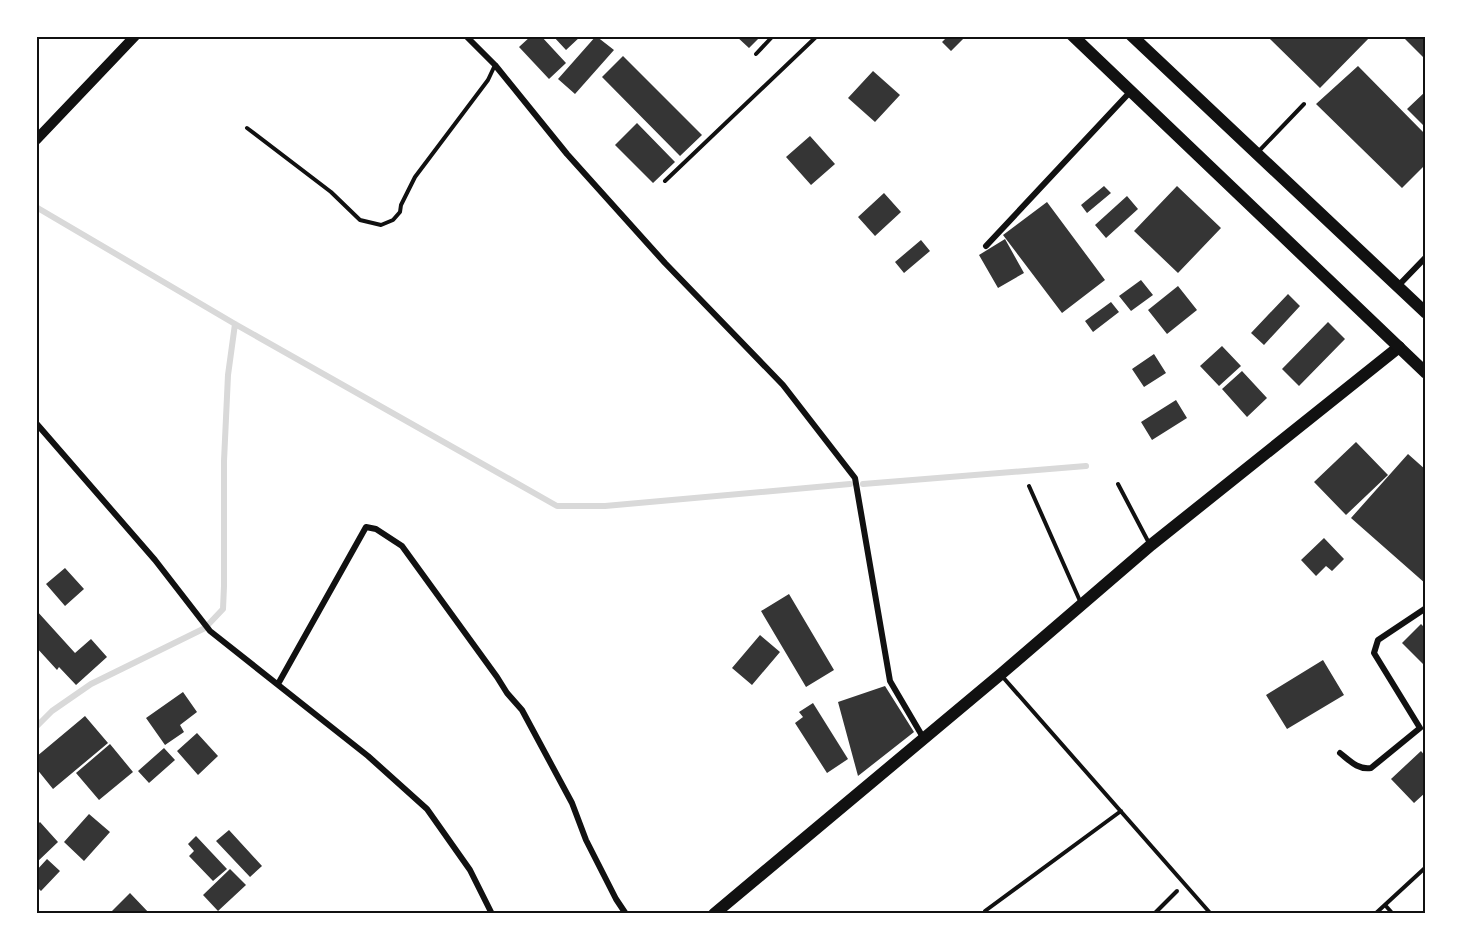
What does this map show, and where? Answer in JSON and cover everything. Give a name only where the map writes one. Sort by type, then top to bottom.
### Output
[{"type":"main road","points":[[1073,36],[1426,373]]},
{"type":"main road","points":[[1136,37],[1426,313]]},
{"type":"main road","points":[[714,914],[1001,674],[1150,545],[1399,347]]},
{"type":"street","points":[[36,140],[135,36]]},
{"type":"street","points":[[466,36],[495,65],[567,154],[665,263],[783,385],[855,478],[890,681],[924,739]]},
{"type":"street","points":[[986,246],[1131,91]]},
{"type":"street","points":[[1398,286],[1426,256]]},
{"type":"street","points":[[36,423],[155,560],[210,631],[368,756],[427,808],[470,870],[492,914]]},
{"type":"street","points":[[278,684],[366,526],[402,546],[522,711],[572,803],[586,840],[626,914]]},
{"type":"street","points":[[1340,753],[1355,765],[1364,769],[1371,768],[1420,728],[1374,653],[1378,640],[1426,608]]},
{"type":"lane","points":[[756,54],[773,36]]},
{"type":"lane","points":[[665,181],[817,36]]},
{"type":"lane","points":[[247,128],[331,192],[360,220],[381,225],[393,220],[400,212],[401,205],[415,177],[488,80],[495,65]]},
{"type":"lane","points":[[1257,154],[1304,104]]},
{"type":"lane","points":[[1118,484],[1150,545]]},
{"type":"lane","points":[[1029,486],[1082,605]]},
{"type":"lane","points":[[1001,674],[1211,914]]},
{"type":"lane","points":[[987,914],[985,911],[1121,811]]},
{"type":"lane","points":[[1375,914],[1426,867]]},
{"type":"lane","points":[[1385,905],[1393,914]]},
{"type":"path","points":[[1154,914],[1184,883]]},
{"type":"building","points":[[531,36],[541,36],[566,63],[549,79],[519,47]]},
{"type":"building","points":[[553,36],[581,36],[566,50]]},
{"type":"building","points":[[596,36],[614,50],[575,94],[558,79]]},
{"type":"building","points":[[736,36],[761,36],[749,48]]},
{"type":"building","points":[[948,36],[966,36],[951,51],[942,42]]},
{"type":"building","points":[[1267,36],[1371,36],[1320,88]]},
{"type":"building","points":[[1402,36],[1426,36],[1426,60]]},
{"type":"building","points":[[623,56],[702,135],[680,156],[602,77]]},
{"type":"building","points":[[1358,66],[1426,135],[1426,164],[1402,188],[1316,104]]},
{"type":"building","points":[[873,71],[900,95],[875,122],[848,98]]},
{"type":"building","points":[[1426,91],[1426,128],[1407,109]]},
{"type":"building","points":[[637,123],[675,162],[653,183],[615,145]]},
{"type":"building","points":[[810,136],[835,164],[811,185],[786,157]]},
{"type":"building","points":[[1104,186],[1111,193],[1087,213],[1081,205]]},
{"type":"building","points":[[1177,186],[1221,228],[1178,273],[1134,231]]},
{"type":"building","points":[[884,193],[901,212],[875,236],[858,217]]},
{"type":"building","points":[[1127,196],[1138,209],[1106,238],[1095,225]]},
{"type":"building","points":[[1047,202],[1105,280],[1062,313],[1003,235]]},
{"type":"building","points":[[1005,239],[1024,273],[998,288],[979,255]]},
{"type":"building","points":[[921,240],[930,251],[904,273],[895,262]]},
{"type":"building","points":[[1141,280],[1153,295],[1131,311],[1119,296]]},
{"type":"building","points":[[1178,286],[1197,310],[1167,334],[1148,310]]},
{"type":"building","points":[[1288,294],[1300,306],[1264,345],[1251,333]]},
{"type":"building","points":[[1111,302],[1119,312],[1093,332],[1085,321]]},
{"type":"building","points":[[1328,322],[1345,339],[1299,386],[1282,369]]},
{"type":"building","points":[[1222,346],[1241,366],[1219,386],[1200,366]]},
{"type":"building","points":[[1154,354],[1166,373],[1144,387],[1132,369]]},
{"type":"building","points":[[1242,371],[1267,398],[1247,417],[1222,389]]},
{"type":"building","points":[[1176,400],[1187,418],[1152,440],[1141,422]]},
{"type":"building","points":[[1356,442],[1388,475],[1346,515],[1314,482]]},
{"type":"building","points":[[1408,454],[1426,470],[1426,584],[1351,518]]},
{"type":"building","points":[[1324,538],[1344,559],[1332,571],[1326,566],[1316,576],[1301,560]]},
{"type":"building","points":[[65,568],[84,589],[65,606],[46,584]]},
{"type":"building","points":[[789,594],[834,670],[806,687],[761,611]]},
{"type":"building","points":[[36,610],[75,653],[91,639],[107,657],[76,685],[59,667],[57,670],[36,647]]},
{"type":"building","points":[[1421,624],[1426,629],[1426,667],[1402,643]]},
{"type":"building","points":[[760,635],[780,652],[752,685],[732,668]]},
{"type":"building","points":[[1323,660],[1344,695],[1287,729],[1266,695]]},
{"type":"building","points":[[885,686],[914,732],[858,776],[838,702]]},
{"type":"building","points":[[183,692],[197,712],[180,725],[184,732],[165,745],[146,718]]},
{"type":"building","points":[[813,703],[848,759],[827,773],[795,723],[803,717],[799,712]]},
{"type":"building","points":[[85,716],[108,743],[53,789],[36,768],[36,757]]},
{"type":"building","points":[[197,733],[218,756],[198,775],[177,751]]},
{"type":"building","points":[[110,744],[133,772],[99,800],[76,773]]},
{"type":"building","points":[[164,748],[175,760],[149,783],[138,771]]},
{"type":"building","points":[[1421,751],[1426,757],[1426,792],[1414,803],[1391,779]]},
{"type":"building","points":[[89,814],[110,832],[84,861],[64,842]]},
{"type":"building","points":[[40,822],[58,842],[36,863],[36,826]]},
{"type":"building","points":[[229,830],[262,866],[250,877],[216,841]]},
{"type":"building","points":[[196,836],[227,869],[213,881],[189,856],[194,851],[188,844]]},
{"type":"building","points":[[47,859],[60,871],[41,891],[36,886],[36,871]]},
{"type":"building","points":[[230,869],[246,885],[218,911],[203,895]]},
{"type":"building","points":[[130,893],[150,914],[109,914]]},
{"type":"waterway","points":[[36,207],[235,324],[557,506],[605,506],[850,484]]},
{"type":"waterway","points":[[36,727],[52,711],[91,684],[205,628],[223,609],[224,461],[228,375],[235,324]]},
{"type":"waterway","points":[[863,484],[1086,466]]}]
